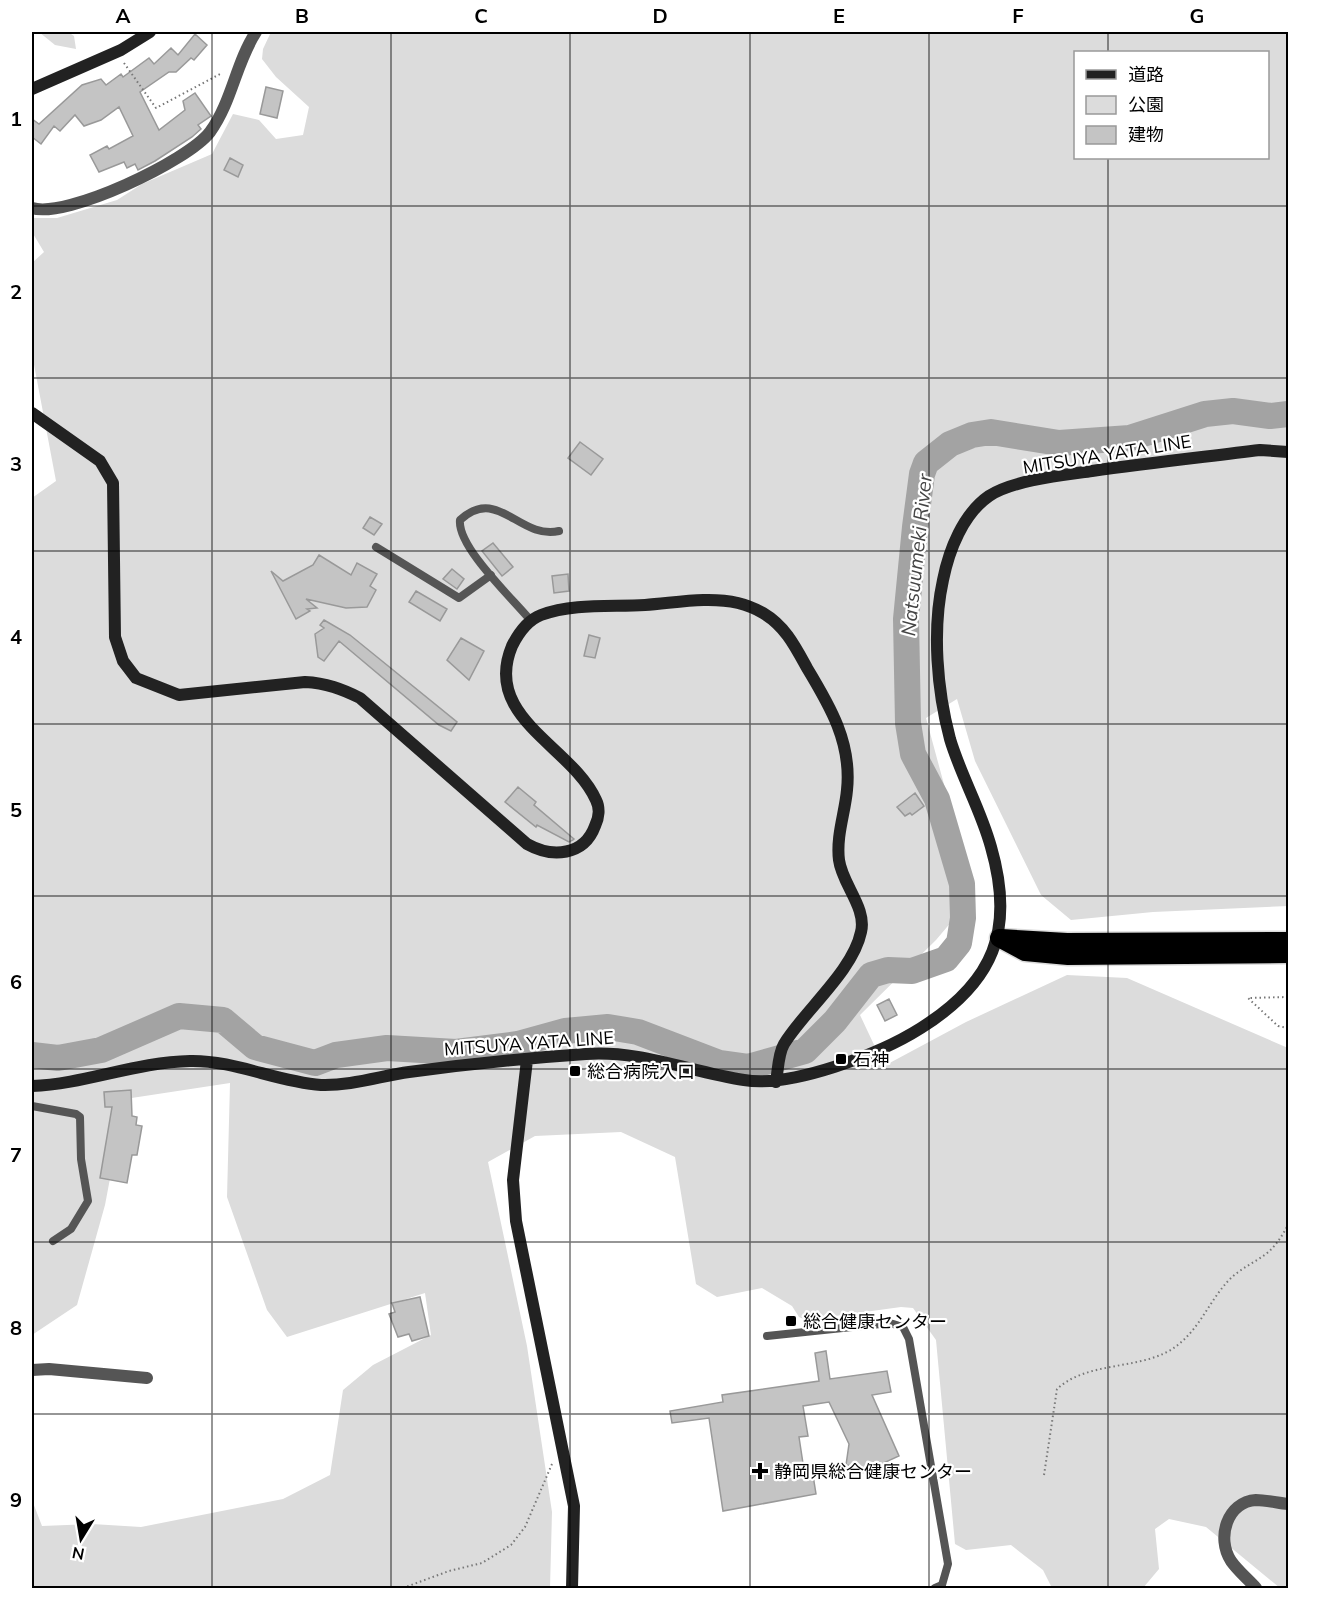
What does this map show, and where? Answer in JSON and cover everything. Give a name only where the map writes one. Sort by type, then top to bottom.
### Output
[{"type":"highway","points":[[999,938],[1067,942],[1288,941]]},
{"type":"highway","points":[[999,938],[1025,952],[1068,956],[1288,954]]},
{"type":"street","points":[[32,89],[117,52],[150,32]]},
{"type":"street","points":[[32,208],[49,211],[62,209],[124,186],[196,144],[211,131],[256,32]]},
{"type":"street","points":[[32,413],[100,461],[113,483],[116,637],[123,661],[136,678],[179,695],[305,682],[322,683],[341,689],[360,698],[527,844],[548,853],[569,852],[579,847],[593,832],[598,819],[598,807],[583,779],[526,721],[513,703],[506,679],[508,659],[514,643],[531,621],[540,615],[565,609],[702,600],[737,603],[762,613],[783,628],[836,718],[844,744],[849,772],[838,842],[839,863],[860,912],[862,931],[853,953],[782,1046],[776,1079]]},
{"type":"street","name":"MITSUYA YATA LINE","points":[[32,1086],[193,1061],[324,1085],[465,1065],[618,1053],[747,1081],[776,1079],[870,1054],[920,1029],[953,1004],[975,979],[994,952],[999,938],[1002,898],[991,845],[953,748],[941,696],[938,646],[941,588],[948,555],[965,525],[976,508],[992,494],[1042,478],[1249,452],[1288,453]]},
{"type":"street","points":[[526,1060],[513,1192],[516,1221],[562,1439],[576,1522],[573,1588]]},
{"type":"street","points":[[32,1370],[49,1369],[147,1378]]},
{"type":"street","points":[[1256,1588],[1230,1559],[1224,1543],[1225,1526],[1232,1512],[1242,1504],[1256,1500],[1288,1504]]},
{"type":"lane","points":[[531,621],[473,553],[460,528],[460,520],[465,515],[490,507],[507,514],[531,530],[544,533],[559,531]]},
{"type":"lane","points":[[376,547],[459,598],[491,575]]},
{"type":"lane","points":[[32,1106],[76,1114],[80,1117],[82,1124],[81,1159],[88,1201],[71,1229],[53,1241]]},
{"type":"lane","points":[[767,1336],[890,1323],[903,1328],[909,1339],[948,1564],[942,1585],[935,1588]]},
{"type":"path","points":[[117,52],[156,108],[223,73],[236,77]]},
{"type":"path","points":[[1288,997],[1248,998],[1278,1026],[1288,1028]]},
{"type":"path","points":[[1044,1475],[1057,1389],[1081,1374],[1144,1361],[1181,1343],[1203,1318],[1231,1278],[1271,1249],[1288,1225]]},
{"type":"path","points":[[403,1588],[448,1571],[482,1563],[511,1545],[525,1527],[562,1439]]},
{"type":"green space","points":[[39,32],[68,32],[74,36],[76,49],[55,45]]},
{"type":"green space","points":[[271,32],[1288,32],[1288,906],[1153,912],[1071,920],[1041,895],[975,761],[957,699],[926,718],[974,895],[936,940],[860,1015],[884,1066],[966,1022],[1067,975],[1127,978],[1288,1048],[1288,1588],[1280,1588],[1206,1527],[1169,1519],[1155,1529],[1159,1569],[1143,1588],[1052,1588],[1043,1570],[1011,1545],[966,1550],[955,1544],[936,1340],[913,1308],[901,1307],[806,1320],[799,1317],[792,1306],[762,1288],[717,1297],[696,1284],[675,1157],[621,1132],[535,1136],[488,1162],[527,1346],[552,1512],[550,1588],[32,1588],[32,1500],[42,1526],[92,1524],[141,1527],[283,1499],[330,1475],[343,1390],[373,1365],[431,1335],[425,1293],[287,1337],[267,1310],[227,1197],[230,1083],[125,1099],[105,1205],[77,1305],[32,1335],[32,498],[56,481],[32,354],[32,263],[44,252],[32,232],[34,218],[57,218],[117,200],[142,184],[212,154],[233,114],[259,120],[276,139],[303,135],[309,107],[276,77],[262,59],[263,49]]},
{"type":"building","points":[[195,34],[207,45],[194,60],[191,58],[176,72],[169,72],[140,92],[159,130],[185,110],[183,101],[195,93],[211,116],[198,125],[201,129],[192,137],[155,161],[138,170],[135,164],[127,168],[124,162],[99,172],[90,155],[107,146],[109,149],[133,136],[119,107],[101,120],[84,126],[75,115],[60,131],[54,126],[41,144],[32,137],[32,119],[39,124],[82,85],[101,79],[106,85],[121,74],[123,77],[149,58],[154,64],[171,48],[178,55]]},
{"type":"building","points":[[266,87],[283,91],[277,118],[260,114]]},
{"type":"building","points":[[230,158],[243,165],[238,177],[224,170]]},
{"type":"building","points":[[580,442],[603,459],[591,475],[568,458]]},
{"type":"building","points":[[370,517],[382,524],[374,535],[363,528]]},
{"type":"building","points":[[493,543],[513,567],[502,576],[482,551]]},
{"type":"building","points":[[319,555],[351,575],[357,563],[377,574],[370,586],[376,590],[367,607],[346,608],[306,599],[317,608],[307,609],[310,611],[296,619],[271,571],[283,581],[313,565]]},
{"type":"building","points":[[452,569],[464,579],[457,589],[443,579]]},
{"type":"building","points":[[568,574],[569,591],[554,593],[552,576]]},
{"type":"building","points":[[416,591],[447,609],[440,621],[409,602]]},
{"type":"building","points":[[324,620],[350,635],[457,722],[451,731],[439,725],[339,641],[324,661],[318,657],[315,634],[324,628],[320,625]]},
{"type":"building","points":[[589,635],[600,638],[595,658],[584,656]]},
{"type":"building","points":[[461,638],[484,651],[469,680],[447,660]]},
{"type":"building","points":[[518,787],[536,802],[534,805],[574,839],[569,842],[537,825],[536,827],[505,802]]},
{"type":"building","points":[[915,793],[924,806],[912,815],[910,813],[905,816],[897,807]]},
{"type":"building","points":[[889,999],[897,1015],[885,1021],[877,1005]]},
{"type":"building","points":[[131,1090],[132,1116],[137,1117],[136,1125],[142,1126],[137,1155],[132,1155],[127,1183],[100,1178],[112,1107],[105,1107],[104,1092]]},
{"type":"building","points":[[420,1297],[429,1336],[412,1341],[409,1334],[398,1337],[389,1314],[395,1312],[392,1303]]},
{"type":"building","points":[[826,1351],[830,1379],[887,1371],[891,1392],[872,1395],[899,1456],[862,1473],[860,1467],[846,1465],[849,1444],[829,1402],[803,1406],[808,1436],[799,1437],[804,1470],[812,1469],[816,1494],[723,1511],[709,1418],[672,1423],[670,1411],[723,1402],[722,1395],[819,1381],[815,1353]]},
{"type":"waterway","name":"Natsuumeki River","points":[[32,1055],[58,1058],[101,1050],[179,1016],[223,1020],[255,1047],[315,1063],[336,1055],[387,1048],[456,1052],[518,1044],[565,1031],[608,1027],[638,1032],[719,1063],[748,1067],[805,1051],[835,1021],[871,975],[888,970],[912,971],[946,959],[959,943],[963,918],[962,884],[937,799],[913,754],[908,723],[906,619],[915,527],[922,474],[926,463],[950,444],[972,435],[991,432],[1059,443],[1130,438],[1205,414],[1233,411],[1270,416],[1288,414]]},
{"type":"place","name":"石神","points":[[841,1059]]},
{"type":"place","name":"総合病院入口","points":[[575,1071]]},
{"type":"place","name":"総合健康センター","points":[[791,1321]]},
{"type":"place","name":"静岡県総合健康センター","points":[[760,1471]]}]
